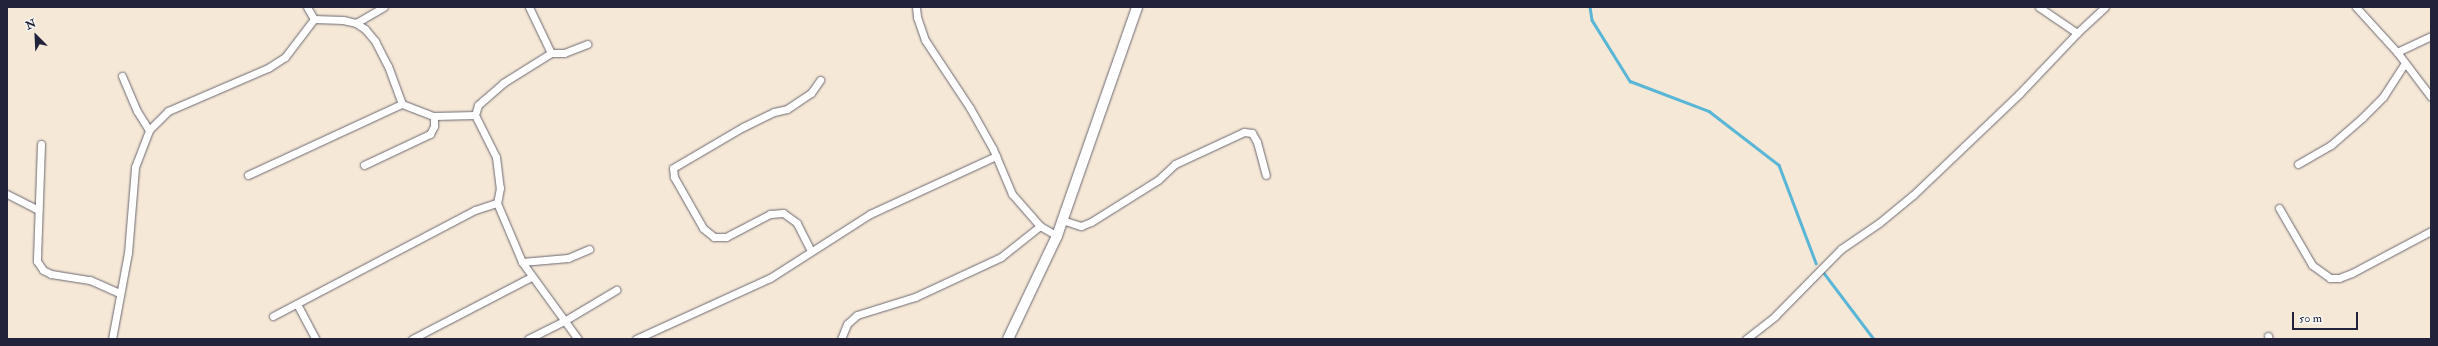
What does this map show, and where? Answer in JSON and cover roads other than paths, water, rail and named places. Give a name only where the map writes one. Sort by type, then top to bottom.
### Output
[{"type":"street","points":[[308,7],[314,19]]},
{"type":"street","points":[[314,19],[356,23],[384,7]]},
{"type":"street","points":[[529,7],[551,53]]},
{"type":"street","points":[[916,7],[916,17],[925,40],[970,108],[996,156],[1012,194],[1040,226],[1057,236]]},
{"type":"street","points":[[1008,339],[1057,236],[1137,7]]},
{"type":"street","points":[[2039,7],[2077,33]]},
{"type":"street","points":[[1746,339],[1775,316],[1841,249],[1879,223],[1913,195],[2019,94],[2077,33],[2105,7]]},
{"type":"street","points":[[2356,7],[2397,52],[2431,97]]},
{"type":"street","points":[[112,339],[119,293],[128,252],[135,167],[149,130],[168,111],[268,68],[285,57],[314,19]]},
{"type":"street","points":[[356,23],[375,41],[402,104]]},
{"type":"street","points":[[2397,52],[2431,36]]},
{"type":"street","points":[[578,339],[531,277],[522,262],[497,203],[500,188],[496,157],[475,115],[478,105],[503,83],[551,53],[564,53],[587,44]]},
{"type":"street","points":[[2298,164],[2331,144],[2362,118],[2383,97],[2405,62]]},
{"type":"street","points":[[122,76],[137,111],[149,130]]},
{"type":"street","points":[[810,251],[797,222],[783,213],[770,214],[726,237],[714,237],[703,228],[674,177],[673,168],[743,127],[774,112],[787,110],[811,93],[820,80]]},
{"type":"street","points":[[248,175],[402,104],[434,116],[475,115]]},
{"type":"street","points":[[364,165],[430,134],[434,126],[434,116]]},
{"type":"street","points":[[1062,220],[1081,226],[1091,222],[1158,180],[1175,164],[1244,132],[1252,133],[1257,142],[1266,175]]},
{"type":"street","points":[[42,144],[38,210],[37,262],[43,270],[51,274],[90,280],[119,293]]},
{"type":"street","points":[[636,339],[770,278],[870,214],[996,156]]},
{"type":"street","points":[[7,194],[38,210]]},
{"type":"street","points":[[273,316],[475,210],[497,203]]},
{"type":"street","points":[[2279,208],[2312,265],[2330,278],[2352,273],[2431,230]]},
{"type":"street","points":[[841,339],[847,324],[857,315],[915,297],[1001,257],[1040,226]]},
{"type":"street","points":[[522,262],[568,258],[589,249]]},
{"type":"street","points":[[412,339],[531,277]]},
{"type":"street","points":[[528,339],[564,321],[616,290]]},
{"type":"street","points":[[297,304],[316,339]]},
{"type":"waterway","points":[[1590,7],[1592,20],[1630,81],[1709,111],[1779,165],[1816,263]]},
{"type":"waterway","points":[[1824,273],[1874,339]]}]
